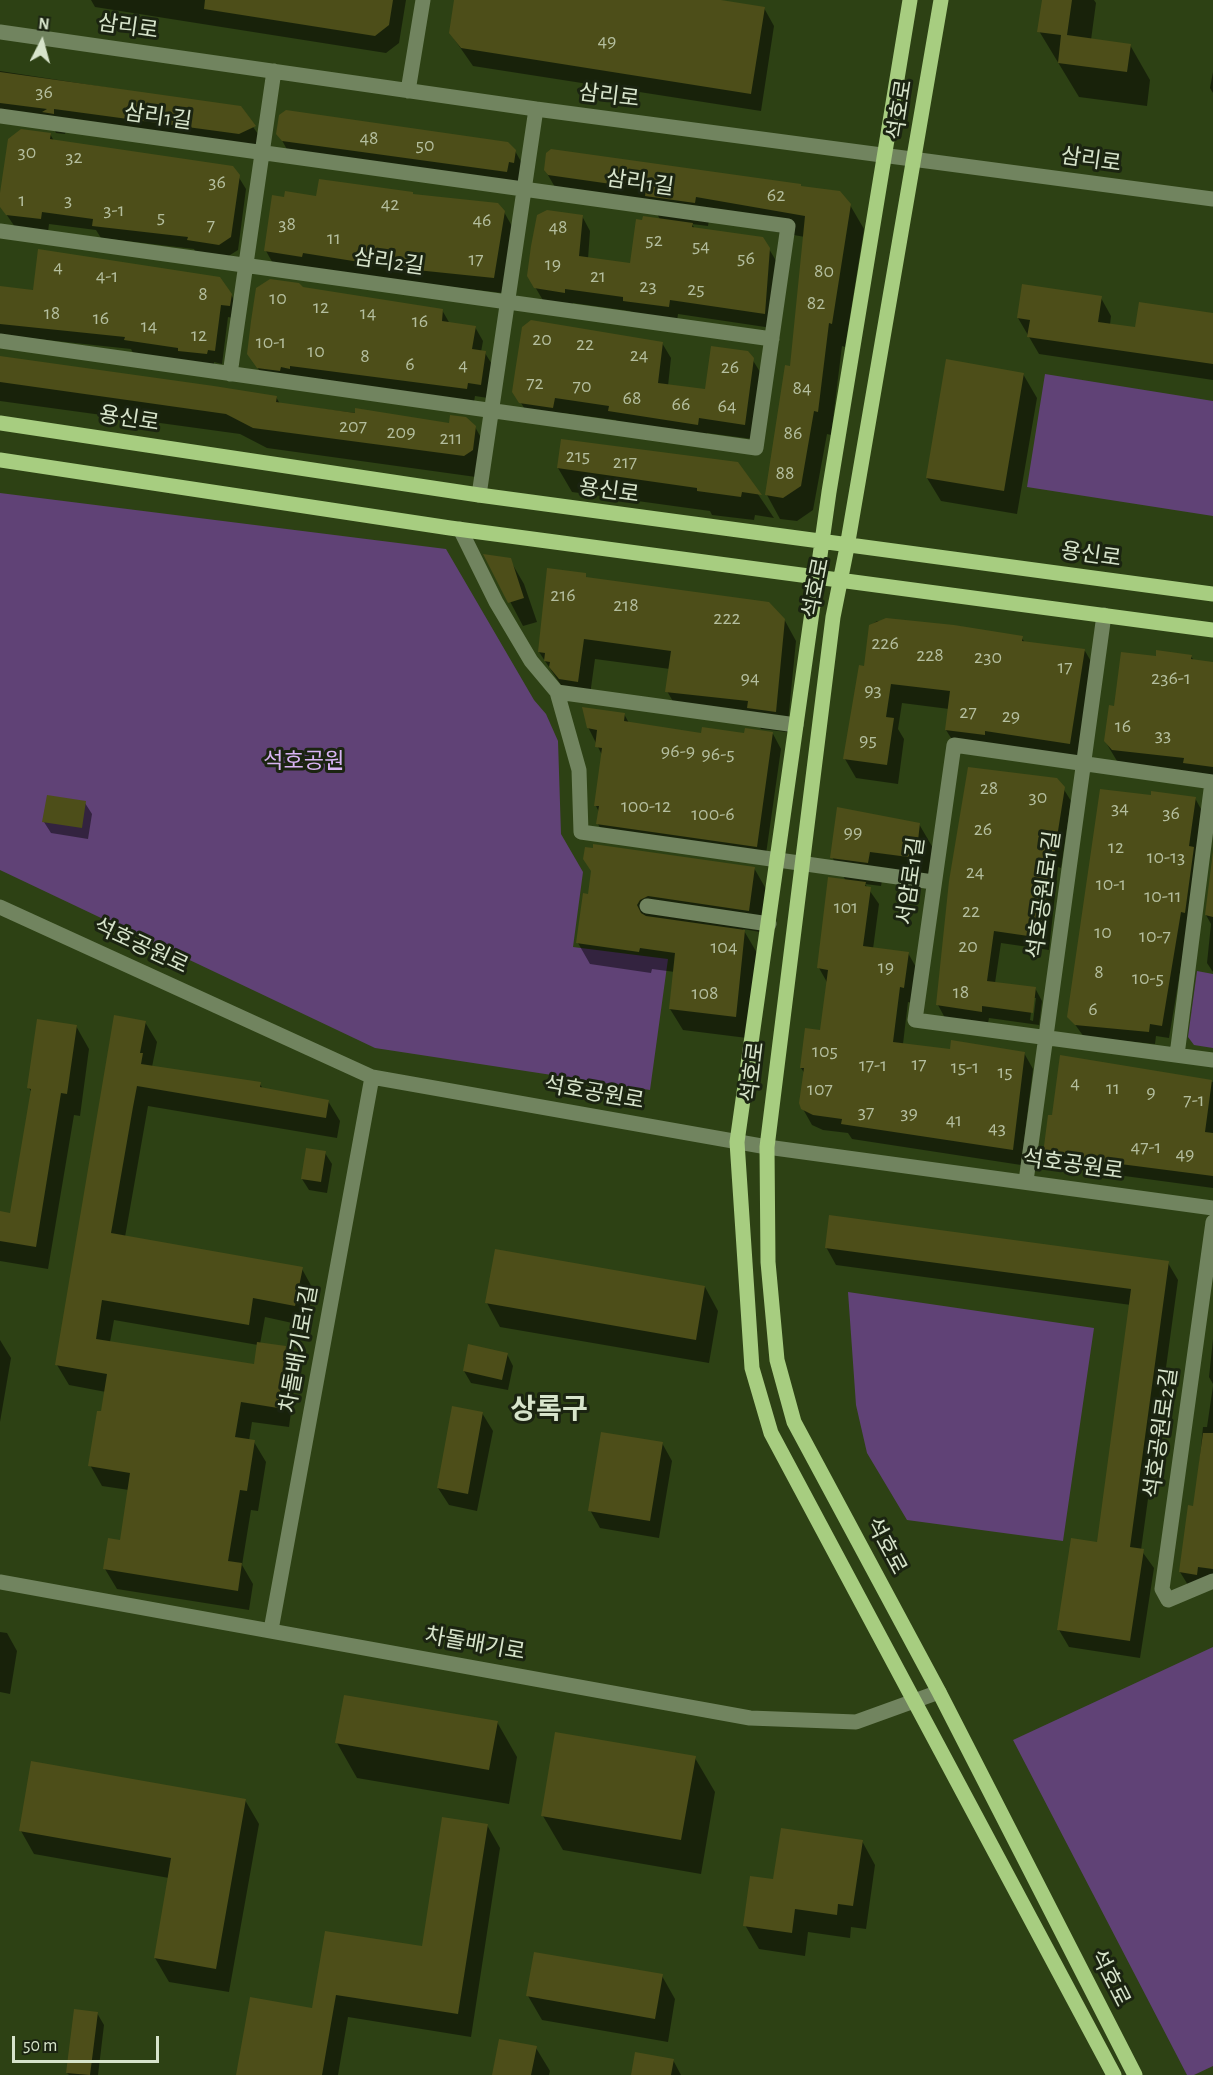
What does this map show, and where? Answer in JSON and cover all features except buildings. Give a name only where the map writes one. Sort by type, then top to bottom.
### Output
[{"type":"main road","name":"석호로","points":[[910,0],[817,576],[737,1142],[752,1368],[771,1432],[1114,2075]]},
{"type":"main road","name":"석호로","points":[[941,0],[840,579],[767,1147],[768,1262],[777,1360],[794,1422],[939,1692],[1135,2075]]},
{"type":"main road","name":"용신로","points":[[0,423],[479,495],[847,547],[1213,594]]},
{"type":"main road","points":[[0,460],[460,529],[1213,630]]},
{"type":"street","points":[[408,91],[423,0]]},
{"type":"street","name":"삼리로","points":[[0,32],[536,109],[915,158],[1213,200]]},
{"type":"street","points":[[230,374],[244,265],[274,71]]},
{"type":"street","points":[[479,495],[536,109]]},
{"type":"street","name":"삼리1길","points":[[0,116],[788,226],[756,448],[0,341]]},
{"type":"street","name":"삼리2길","points":[[0,231],[509,300],[772,339]]},
{"type":"street","points":[[460,529],[496,602],[531,661],[557,692],[579,770],[581,832],[933,882]]},
{"type":"street","name":"석호공원로1길","points":[[1026,1181],[1104,615]]},
{"type":"street","points":[[557,692],[796,725]]},
{"type":"street","name":"서암로1길","points":[[1177,1055],[1212,782],[954,745],[915,1020],[1213,1060]]},
{"type":"street","points":[[647,906],[769,924]]},
{"type":"street","name":"석호공원로","points":[[0,907],[372,1077],[767,1147],[1213,1208]]},
{"type":"street","name":"차돌배기로1길","points":[[271,1630],[372,1077]]},
{"type":"street","name":"석호공원로2길","points":[[1213,1222],[1162,1589],[1168,1600],[1213,1581]]},
{"type":"street","name":"차돌배기로","points":[[0,1582],[750,1718],[856,1722],[939,1692]]},
{"type":"green space","points":[[1045,374],[1213,401],[1213,516],[1027,487]]},
{"type":"green space","name":"석호공원","points":[[0,493],[446,549],[534,700],[546,714],[558,741],[561,834],[583,872],[573,947],[668,959],[650,1090],[375,1048],[0,870]]},
{"type":"green space","points":[[1197,971],[1213,974],[1213,1048],[1194,1045],[1188,1037]]},
{"type":"green space","points":[[848,1292],[1094,1328],[1063,1541],[907,1520],[867,1453],[856,1405]]},
{"type":"green space","points":[[1213,1647],[1213,2066],[1194,2075],[1187,2075],[1013,1740]]},
{"type":"district","name":"상록구","points":[[549,1410]]}]
